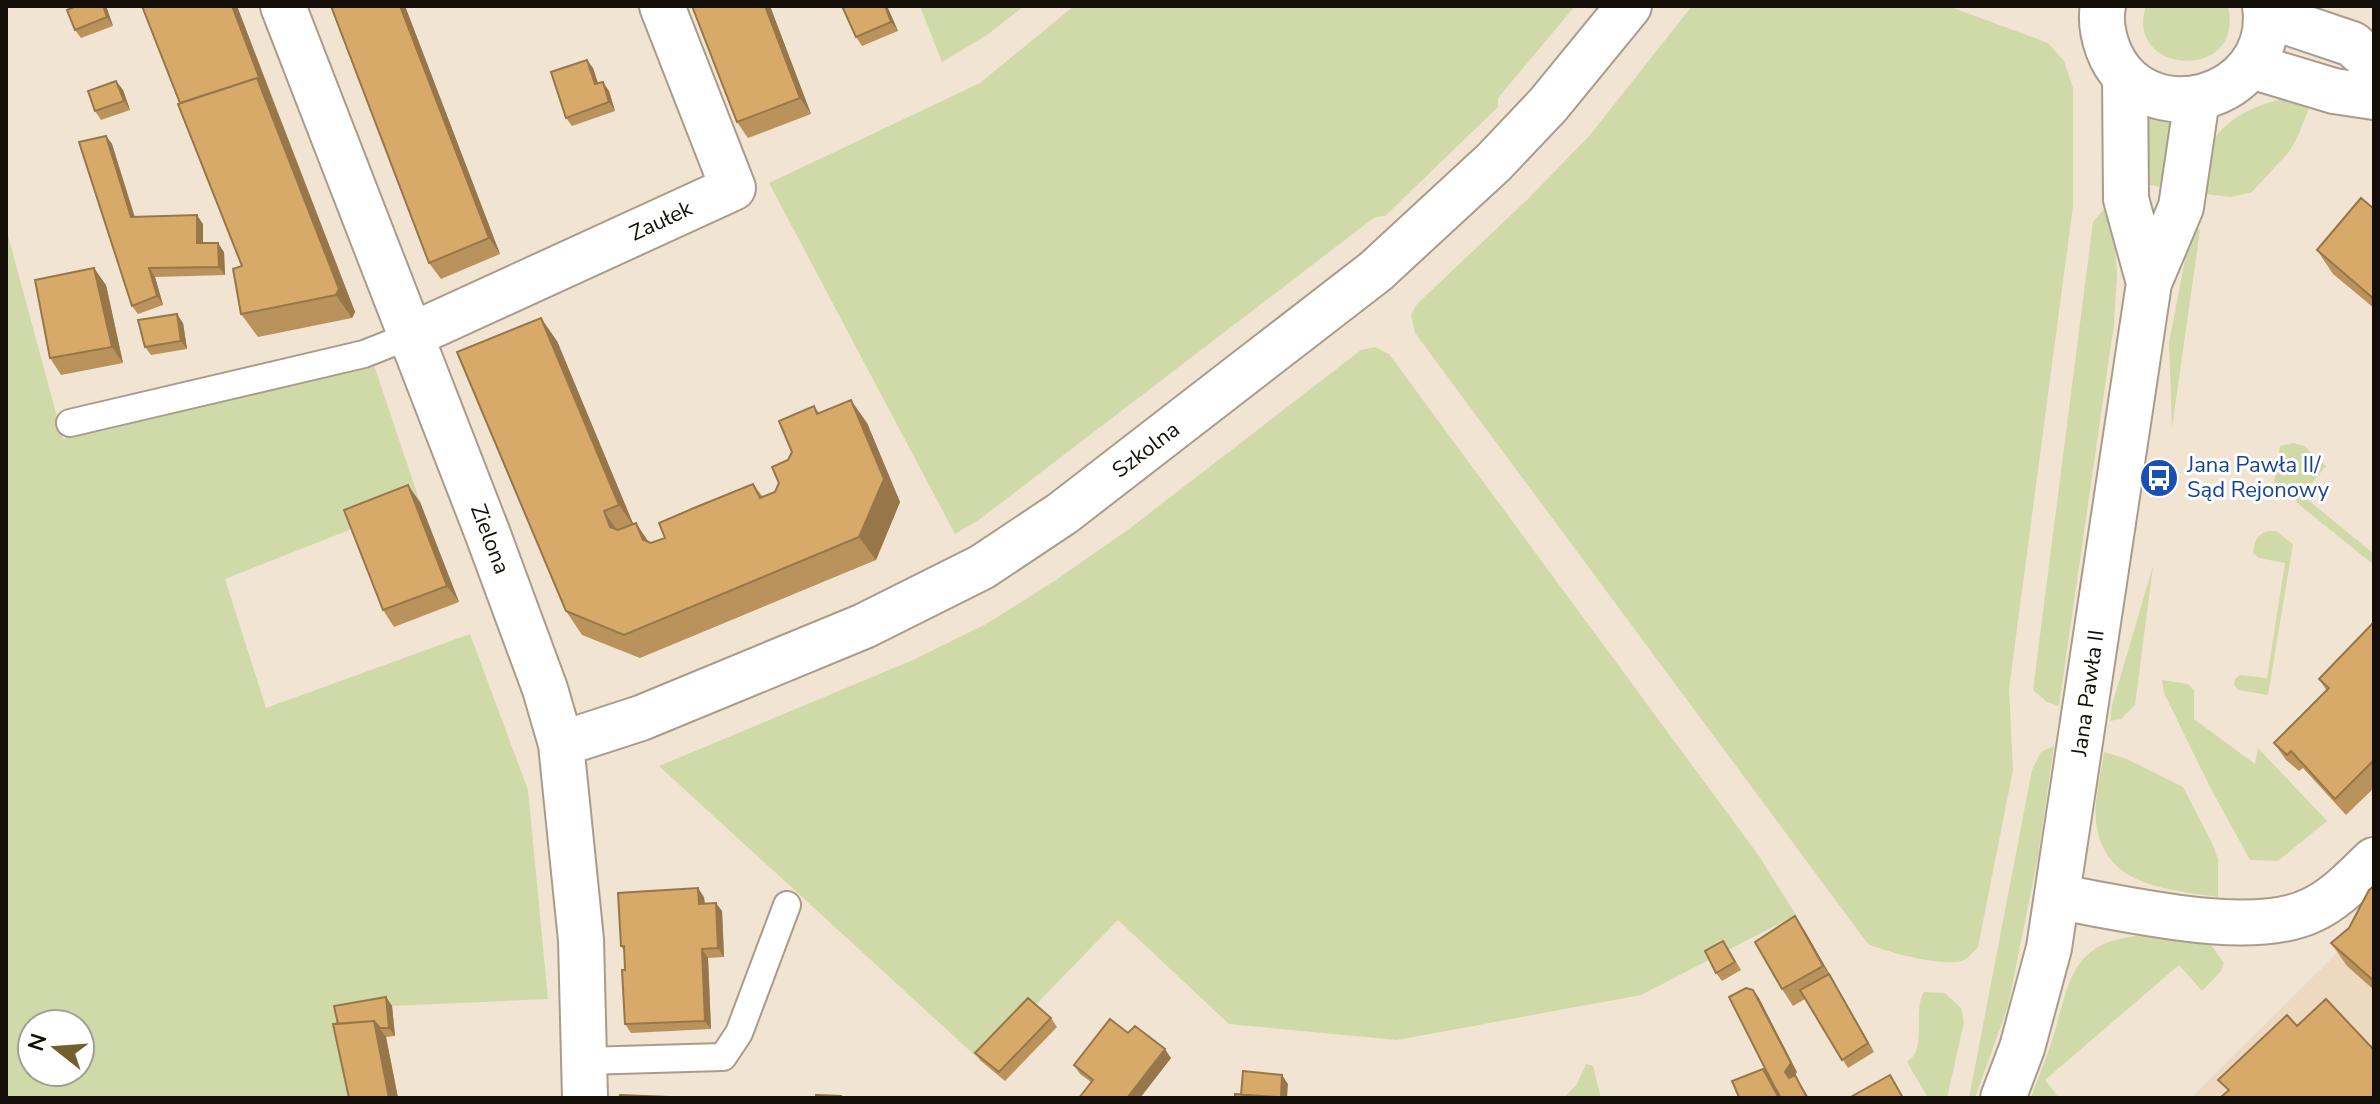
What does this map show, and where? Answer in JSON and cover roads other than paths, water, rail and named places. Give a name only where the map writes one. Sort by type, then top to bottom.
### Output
[{"type":"street","name":"Zielona","points":[[283,6],[519,618],[561,744],[581,940],[584,1080]]},
{"type":"street","name":"Zaułek","points":[[412,335],[733,188],[662,6]]},
{"type":"street","name":"Szkolna","points":[[561,744],[641,718],[864,626],[982,567],[1063,513],[1376,271],[1494,162],[1548,105],[1629,6]]},
{"type":"street","points":[[2097,9],[2108,47],[2125,76],[2146,91],[2171,99],[2197,99],[2218,93],[2237,81],[2251,66],[2262,42],[2266,11],[2352,44],[2374,63]]},
{"type":"street","points":[[2251,66],[2334,91],[2374,97]]},
{"type":"street","name":"Jana Pawła II","points":[[2125,76],[2126,199],[2149,283]]},
{"type":"street","name":"Jana Pawła II","points":[[2003,1098],[2036,999],[2058,897],[2149,283],[2181,207],[2197,99]]},
{"type":"street","points":[[2058,897],[2205,920],[2268,922],[2312,911],[2335,896],[2374,860]]},
{"type":"lane","points":[[70,423],[364,354],[412,335]]},
{"type":"lane","points":[[584,1080],[723,1057],[739,1033],[787,905]]},
{"type":"place","name":"Jana Pawła II/ Sąd Rejonowy","points":[[2159,478]]}]
